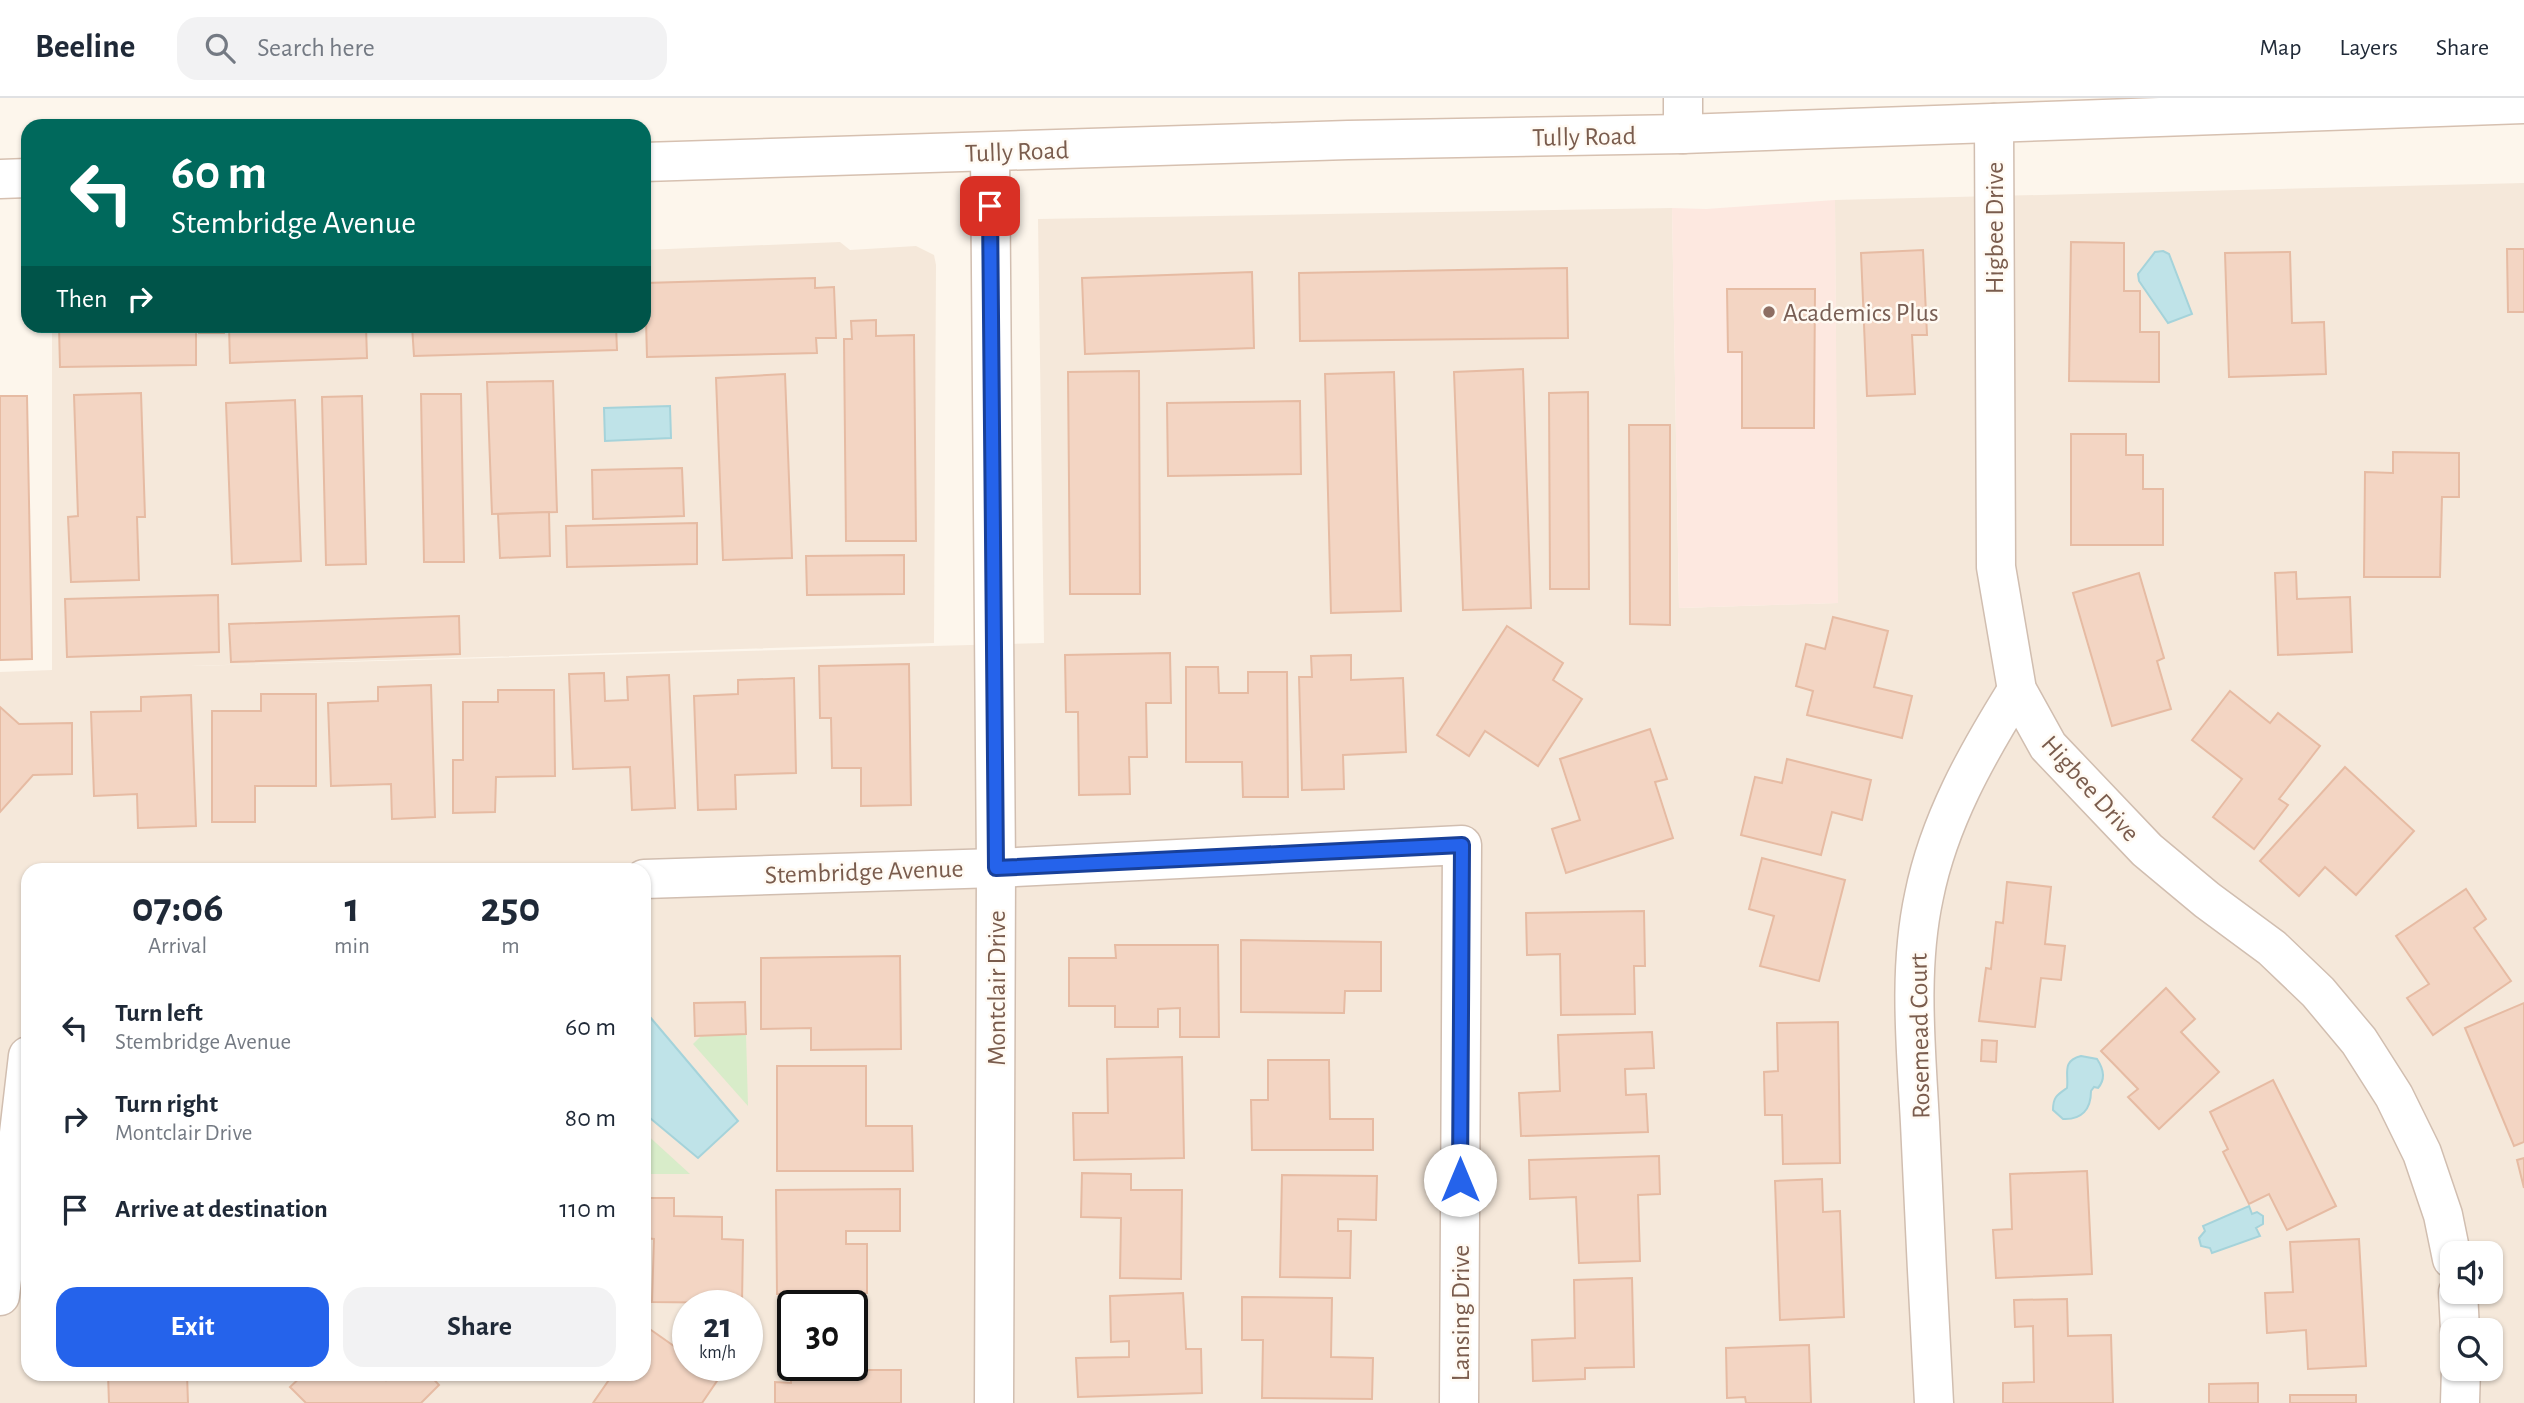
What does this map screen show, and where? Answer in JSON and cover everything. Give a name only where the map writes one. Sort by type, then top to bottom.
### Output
[{"type":"street","name":"Tully Road","points":[[651,162],[1335,140],[1683,116],[1994,123],[2524,104]]},
{"type":"street","name":"Higbee Drive","points":[[1994,123],[1996,567],[2017,690],[2048,746],[2147,850],[2207,900],[2273,948],[2318,992],[2359,1041],[2394,1096],[2422,1153],[2443,1215],[2448,1241]]},
{"type":"street","name":"Montclair Drive","points":[[990,152],[996,868],[994,1403]]},
{"type":"street","points":[[0,179],[21,178]]},
{"type":"street","name":"Rosemead Court","points":[[1934,1403],[1917,1083],[1914,967],[1924,896],[1938,844],[1962,784],[2017,690]]},
{"type":"street","name":"Stembridge Avenue","points":[[651,878],[996,868],[1462,845]]},
{"type":"street","name":"Lansing Drive","points":[[1459,1403],[1462,845]]},
{"type":"street","points":[[0,1296],[21,1116]]},
{"type":"street","points":[[2460,1403],[2461,1381]]},
{"type":"shaded area","points":[[2524,183],[2524,1403],[0,1403],[0,672],[52,670],[52,333],[651,333],[651,250],[840,242],[850,250],[916,246],[934,255],[936,265],[934,643],[191,666],[1044,643],[1038,219],[1672,208],[1679,608],[1837,603],[1835,200]]},
{"type":"shaded area","points":[[1835,200],[1838,603],[1679,608],[1672,208],[1706,209]]},
{"type":"green space","points":[[746,1034],[748,1106],[693,1044],[701,1036]]},
{"type":"green space","points":[[651,1138],[690,1174],[651,1174]]},
{"type":"water","points":[[2163,251],[2169,254],[2192,314],[2168,323],[2139,281],[2138,274],[2155,252]]},
{"type":"water","points":[[670,406],[671,438],[605,441],[604,408]]},
{"type":"water","points":[[651,1018],[738,1121],[698,1158],[651,1119]]},
{"type":"water","points":[[2081,1056],[2097,1059],[2102,1070],[2102,1081],[2098,1088],[2094,1087],[2091,1091],[2084,1112],[2075,1118],[2063,1119],[2053,1110],[2054,1102],[2067,1088],[2068,1065]]},
{"type":"water","points":[[2249,1206],[2252,1214],[2257,1212],[2263,1216],[2263,1224],[2256,1228],[2260,1236],[2212,1253],[2210,1248],[2201,1246],[2199,1238],[2205,1231],[2203,1226]]},
{"type":"building","points":[[2071,242],[2124,243],[2124,291],[2140,291],[2140,332],[2159,332],[2159,382],[2069,381]]},
{"type":"building","points":[[2507,249],[2524,249],[2524,312],[2508,312]]},
{"type":"building","points":[[1923,250],[1927,335],[1912,335],[1915,394],[1867,396],[1861,253]]},
{"type":"building","points":[[2290,252],[2292,323],[2324,322],[2326,374],[2229,377],[2225,253]]},
{"type":"building","points":[[1567,268],[1568,338],[1300,341],[1299,273]]},
{"type":"building","points":[[1252,272],[1254,348],[1085,354],[1082,278]]},
{"type":"building","points":[[815,278],[815,288],[834,287],[836,338],[816,338],[817,353],[647,357],[646,333],[651,333],[651,283]]},
{"type":"building","points":[[1727,289],[1815,289],[1814,428],[1742,428],[1742,352],[1728,352]]},
{"type":"building","points":[[876,320],[876,336],[914,335],[916,541],[846,541],[844,339],[852,339],[851,321]]},
{"type":"building","points":[[59,333],[196,333],[196,365],[60,367]]},
{"type":"building","points":[[229,333],[366,333],[367,358],[230,363]]},
{"type":"building","points":[[412,333],[616,333],[617,350],[414,356]]},
{"type":"building","points":[[1523,369],[1531,608],[1463,610],[1454,372]]},
{"type":"building","points":[[1139,371],[1140,594],[1070,594],[1068,372]]},
{"type":"building","points":[[1394,372],[1401,611],[1331,613],[1325,374]]},
{"type":"building","points":[[785,374],[792,558],[723,560],[716,378]]},
{"type":"building","points":[[553,381],[557,512],[492,514],[487,382]]},
{"type":"building","points":[[1588,392],[1589,589],[1550,589],[1549,393]]},
{"type":"building","points":[[141,393],[145,517],[137,517],[139,580],[71,582],[68,517],[78,516],[74,395]]},
{"type":"building","points":[[421,394],[461,394],[464,562],[424,562]]},
{"type":"building","points":[[0,396],[27,396],[32,659],[0,660]]},
{"type":"building","points":[[362,396],[366,564],[326,565],[322,397]]},
{"type":"building","points":[[295,400],[301,561],[232,564],[226,403]]},
{"type":"building","points":[[1300,401],[1301,474],[1168,476],[1167,403]]},
{"type":"building","points":[[1629,425],[1670,425],[1670,625],[1630,624]]},
{"type":"building","points":[[2071,434],[2126,434],[2126,455],[2143,455],[2143,489],[2163,489],[2163,545],[2071,545]]},
{"type":"building","points":[[2393,452],[2459,453],[2459,497],[2442,497],[2440,577],[2364,577],[2365,472],[2393,473]]},
{"type":"building","points":[[682,468],[684,516],[593,519],[592,470]]},
{"type":"building","points":[[549,512],[550,556],[500,558],[498,514]]},
{"type":"building","points":[[697,523],[697,564],[567,567],[566,526]]},
{"type":"building","points":[[904,555],[904,594],[807,595],[806,556]]},
{"type":"building","points":[[2296,572],[2297,599],[2350,597],[2352,652],[2278,655],[2275,573]]},
{"type":"building","points":[[2139,573],[2164,658],[2157,661],[2171,709],[2112,726],[2073,593]]},
{"type":"building","points":[[218,595],[219,652],[67,657],[65,599]]},
{"type":"building","points":[[459,616],[460,654],[231,662],[229,624]]},
{"type":"building","points":[[1833,617],[1888,631],[1874,687],[1912,696],[1902,738],[1807,715],[1813,691],[1796,686],[1806,644],[1825,649]]},
{"type":"building","points":[[1507,626],[1563,663],[1553,680],[1582,699],[1538,766],[1485,731],[1469,756],[1437,735]]},
{"type":"building","points":[[1170,653],[1171,703],[1146,703],[1147,757],[1129,757],[1130,794],[1079,795],[1078,712],[1066,712],[1065,655]]},
{"type":"building","points":[[1351,655],[1351,680],[1403,678],[1406,752],[1343,755],[1344,789],[1302,790],[1299,677],[1312,677],[1311,656]]},
{"type":"building","points":[[909,664],[911,805],[861,806],[861,768],[832,768],[831,718],[820,718],[819,666]]},
{"type":"building","points":[[1186,667],[1218,667],[1219,693],[1248,693],[1248,672],[1287,672],[1288,797],[1243,797],[1242,762],[1186,762]]},
{"type":"building","points":[[604,673],[605,701],[628,700],[627,677],[669,675],[675,808],[632,810],[630,767],[573,769],[569,674]]},
{"type":"building","points":[[794,678],[796,773],[735,775],[736,809],[698,810],[694,696],[738,694],[738,680]]},
{"type":"building","points":[[431,685],[435,817],[392,819],[391,784],[331,786],[328,703],[378,701],[378,687]]},
{"type":"building","points":[[498,690],[554,690],[555,776],[496,777],[495,812],[453,813],[453,760],[463,760],[463,702],[498,702]]},
{"type":"building","points":[[2230,691],[2270,723],[2278,713],[2320,746],[2279,799],[2288,805],[2254,849],[2213,817],[2242,779],[2192,740]]},
{"type":"building","points":[[261,694],[316,694],[316,786],[255,786],[255,822],[212,822],[212,711],[261,711]]},
{"type":"building","points":[[191,695],[196,826],[138,828],[137,794],[94,796],[91,712],[141,711],[141,697]]},
{"type":"building","points":[[0,707],[19,724],[72,723],[72,774],[33,775],[0,812]]},
{"type":"building","points":[[1650,729],[1667,779],[1655,782],[1673,838],[1566,873],[1552,829],[1580,820],[1560,759]]},
{"type":"building","points":[[1787,759],[1871,780],[1862,820],[1832,812],[1821,855],[1741,835],[1755,777],[1782,783]]},
{"type":"building","points":[[2345,767],[2414,831],[2356,895],[2325,867],[2299,896],[2260,861]]},
{"type":"building","points":[[1762,858],[1845,880],[1819,981],[1760,966],[1774,916],[1749,909]]},
{"type":"building","points":[[2007,882],[2051,887],[2045,944],[2065,946],[2061,980],[2041,978],[2035,1027],[1979,1021],[1986,968],[1991,969],[1996,922],[2003,923]]},
{"type":"building","points":[[2466,889],[2486,919],[2474,928],[2511,981],[2433,1035],[2407,998],[2429,984],[2396,936]]},
{"type":"building","points":[[1644,911],[1645,966],[1634,966],[1635,1014],[1561,1015],[1560,954],[1527,955],[1526,913]]},
{"type":"building","points":[[1241,940],[1381,942],[1381,991],[1345,991],[1344,1013],[1241,1012]]},
{"type":"building","points":[[1115,945],[1218,945],[1219,1037],[1180,1037],[1180,1008],[1158,1009],[1158,1027],[1115,1027],[1115,1006],[1069,1006],[1069,958],[1116,958]]},
{"type":"building","points":[[900,956],[901,1049],[811,1050],[811,1028],[761,1029],[761,958]]},
{"type":"building","points":[[2166,988],[2195,1019],[2181,1032],[2219,1072],[2159,1129],[2128,1097],[2138,1089],[2101,1051]]},
{"type":"building","points":[[745,1002],[746,1034],[695,1036],[694,1003]]},
{"type":"building","points":[[2524,1003],[2524,1142],[2514,1146],[2465,1028]]},
{"type":"building","points":[[1838,1022],[1840,1163],[1783,1164],[1782,1115],[1765,1115],[1764,1072],[1778,1071],[1777,1023]]},
{"type":"building","points":[[1652,1032],[1654,1068],[1625,1069],[1626,1095],[1646,1094],[1648,1132],[1521,1136],[1519,1093],[1560,1091],[1558,1035]]},
{"type":"building","points":[[1982,1040],[1997,1041],[1996,1062],[1981,1061]]},
{"type":"building","points":[[1182,1057],[1184,1158],[1074,1160],[1073,1113],[1108,1113],[1107,1059]]},
{"type":"building","points":[[1268,1060],[1329,1060],[1330,1119],[1373,1119],[1373,1150],[1252,1150],[1251,1100],[1268,1100]]},
{"type":"building","points":[[777,1066],[866,1066],[866,1126],[912,1126],[913,1171],[777,1171]]},
{"type":"building","points":[[2273,1080],[2336,1206],[2287,1230],[2269,1194],[2249,1204],[2223,1152],[2228,1149],[2210,1112]]},
{"type":"building","points":[[1659,1156],[1660,1194],[1638,1195],[1640,1261],[1579,1263],[1576,1197],[1530,1199],[1529,1160]]},
{"type":"building","points":[[2524,1158],[2524,1188],[2517,1160]]},
{"type":"building","points":[[2087,1171],[2092,1274],[1996,1278],[1993,1230],[2012,1229],[2010,1174]]},
{"type":"building","points":[[1082,1173],[1131,1174],[1131,1190],[1182,1190],[1181,1279],[1120,1278],[1121,1218],[1081,1217]]},
{"type":"building","points":[[1282,1175],[1377,1176],[1376,1220],[1338,1219],[1338,1231],[1351,1231],[1350,1278],[1280,1277]]},
{"type":"building","points":[[1822,1179],[1823,1212],[1840,1211],[1844,1317],[1780,1320],[1775,1181]]},
{"type":"building","points":[[900,1189],[900,1231],[846,1231],[846,1244],[867,1244],[867,1290],[777,1290],[777,1294],[776,1190]]},
{"type":"building","points":[[651,1198],[674,1198],[674,1216],[722,1217],[722,1239],[743,1240],[742,1290],[672,1290],[672,1302],[652,1302],[654,1239],[651,1239]]},
{"type":"building","points":[[2359,1239],[2366,1366],[2308,1369],[2306,1330],[2267,1333],[2265,1293],[2293,1292],[2290,1242]]},
{"type":"building","points":[[1632,1278],[1634,1367],[1585,1368],[1585,1379],[1533,1381],[1532,1340],[1575,1338],[1574,1280]]},
{"type":"building","points":[[1183,1293],[1186,1349],[1201,1349],[1202,1393],[1078,1397],[1076,1358],[1129,1357],[1129,1341],[1111,1342],[1110,1296]]},
{"type":"building","points":[[1242,1297],[1332,1298],[1331,1357],[1373,1358],[1372,1399],[1262,1398],[1263,1340],[1242,1340]]},
{"type":"building","points":[[2067,1299],[2068,1336],[2111,1335],[2113,1403],[2003,1403],[2003,1383],[2034,1382],[2033,1326],[2015,1327],[2014,1300]]},
{"type":"building","points":[[651,1330],[672,1345],[672,1381],[717,1381],[702,1403],[593,1403],[608,1381],[651,1381]]},
{"type":"building","points":[[1809,1345],[1811,1403],[1746,1403],[1745,1397],[1727,1398],[1726,1348]]},
{"type":"building","points":[[868,1370],[901,1370],[901,1403],[775,1403],[775,1382],[868,1381]]},
{"type":"building","points":[[108,1381],[187,1381],[188,1403],[109,1403]]},
{"type":"building","points":[[296,1381],[435,1381],[439,1385],[421,1403],[306,1403],[290,1387]]},
{"type":"building","points":[[2258,1383],[2258,1403],[2209,1403],[2209,1384]]},
{"type":"building","points":[[2290,1395],[2356,1395],[2356,1403],[2290,1403]]},
{"type":"place","name":"Academics Plus","points":[[1769,312]]},
{"type":"route","points":[[990,206],[996,868],[1462,845],[1460,1180]]}]
